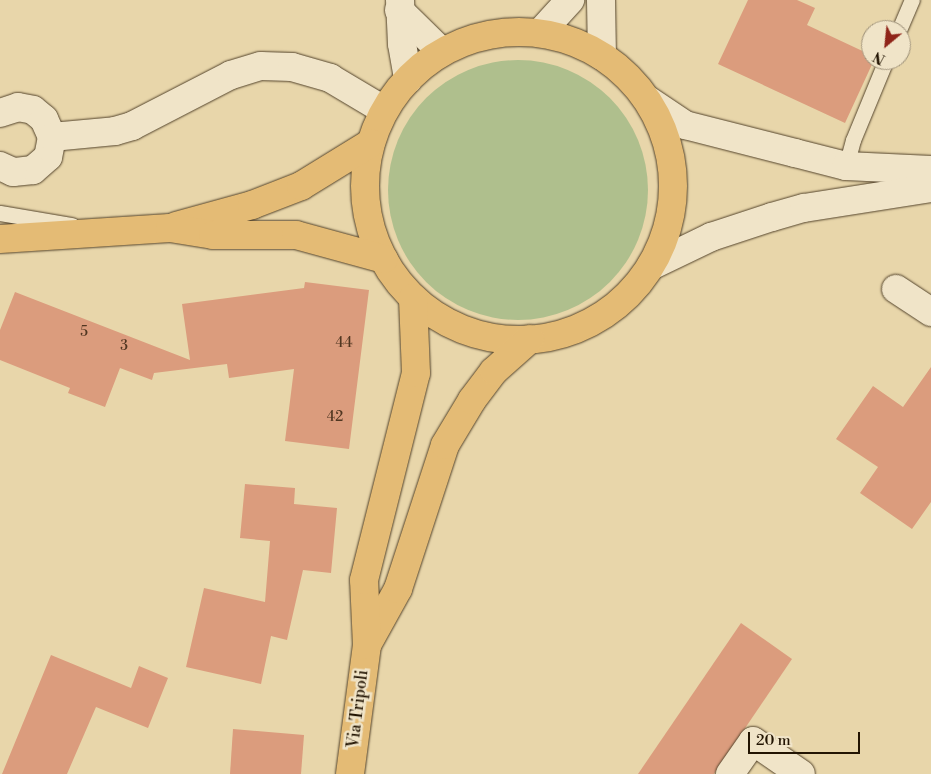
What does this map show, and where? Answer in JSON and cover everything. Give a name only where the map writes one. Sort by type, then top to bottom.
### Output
[{"type":"main road","points":[[540,33],[583,45],[602,56],[627,76],[648,100],[670,154],[673,183],[672,211],[664,240],[651,266],[634,290],[612,309],[587,324],[559,335],[530,339],[505,339],[456,326],[414,298],[384,259],[374,237],[367,206],[366,166],[371,144],[384,110],[408,79],[442,52],[489,34],[540,33]]},
{"type":"main road","points":[[0,239],[170,228],[277,196],[301,186],[371,144]]},
{"type":"main road","points":[[170,228],[213,235],[296,234],[384,259]]},
{"type":"main road","points":[[367,645],[364,580],[416,374],[414,298]]},
{"type":"main road","points":[[367,645],[398,589],[445,445],[472,400],[494,371],[530,339]]},
{"type":"main road","name":"Via Tripoli","points":[[350,774],[367,645]]},
{"type":"street","points":[[540,33],[570,0]]},
{"type":"street","points":[[601,0],[602,56]]},
{"type":"street","points":[[399,5],[442,52]]},
{"type":"street","points":[[399,5],[408,79]]},
{"type":"street","points":[[52,138],[115,131],[132,126],[231,75],[261,66],[292,67],[330,78],[384,110]]},
{"type":"street","points":[[648,100],[685,125],[846,166],[931,170]]},
{"type":"street","points":[[0,113],[18,107],[33,110],[44,119],[52,138],[48,157],[41,164],[22,173],[1,167]]},
{"type":"street","points":[[651,266],[711,237],[804,208],[931,188]]},
{"type":"street","points":[[896,289],[931,312]]},
{"type":"street","points":[[730,774],[753,741],[801,774]]},
{"type":"lane","points":[[903,20],[912,0]]},
{"type":"lane","points":[[846,166],[853,140],[882,70]]},
{"type":"lane","points":[[0,213],[115,232]]},
{"type":"green space","points":[[505,60],[531,60],[556,65],[579,75],[601,89],[619,107],[633,129],[643,152],[648,177],[648,203],[643,228],[633,251],[619,273],[601,291],[579,305],[556,315],[531,320],[505,320],[480,315],[457,305],[435,291],[417,273],[403,251],[393,228],[388,203],[388,177],[393,152],[403,129],[417,107],[435,89],[457,75],[480,65]]},
{"type":"building","points":[[748,0],[797,0],[815,8],[807,25],[861,50],[861,70],[869,70],[845,123],[718,64]]},
{"type":"building","points":[[305,282],[369,290],[349,449],[285,441],[294,369],[229,378],[227,364],[154,373],[152,380],[120,368],[105,407],[68,393],[70,388],[0,360],[0,330],[15,292],[190,360],[182,304],[304,288]]},
{"type":"building","points":[[931,367],[931,502],[912,529],[860,493],[878,467],[836,439],[873,386],[903,407]]},
{"type":"building","points":[[245,484],[295,488],[294,504],[337,508],[331,573],[303,570],[287,640],[271,636],[261,684],[186,667],[204,588],[265,602],[270,541],[240,538]]},
{"type":"building","points":[[741,623],[792,659],[714,774],[638,774]]},
{"type":"building","points":[[51,655],[131,688],[139,666],[168,678],[148,728],[96,707],[67,774],[2,774]]},
{"type":"building","points":[[233,729],[304,735],[301,774],[230,774]]}]
